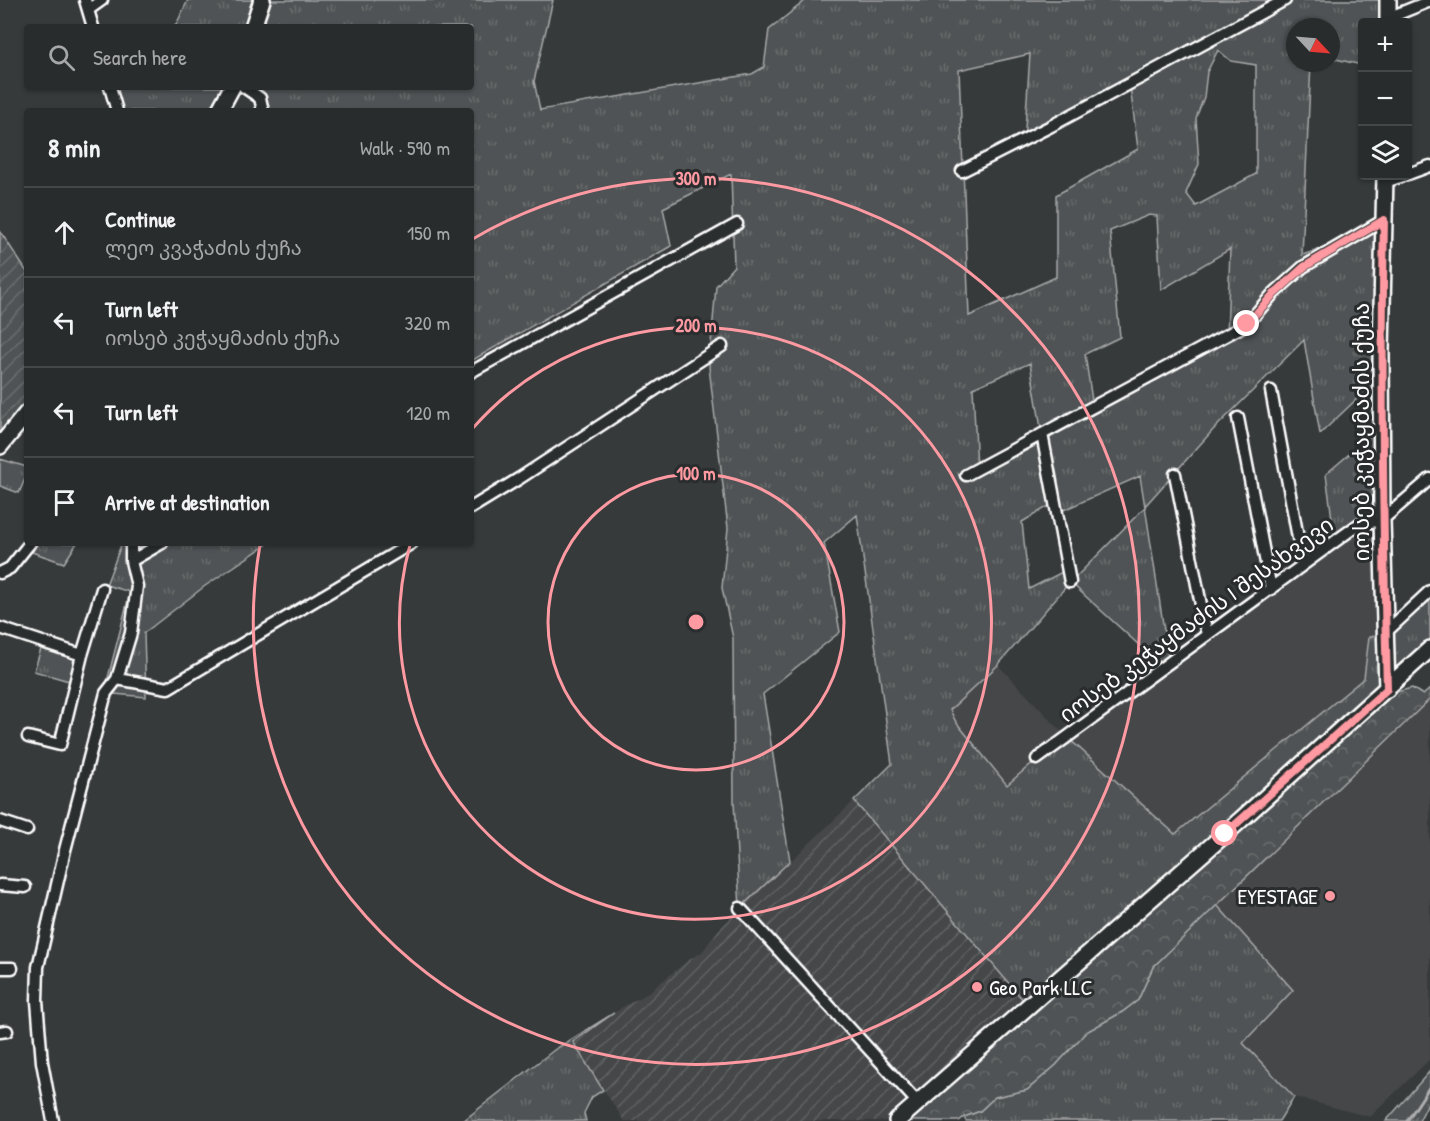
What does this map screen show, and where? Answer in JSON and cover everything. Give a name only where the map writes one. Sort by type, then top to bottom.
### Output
[{"type":"main road","points":[[254,24],[262,0]]},
{"type":"main road","points":[[1388,0],[1388,18]]},
{"type":"main road","points":[[221,108],[230,90]]},
{"type":"main road","name":"იოსებ კეჭაყმაძის ქუჩა","points":[[1385,180],[1381,351],[1382,520],[1387,689]]},
{"type":"main road","points":[[0,446],[24,417]]},
{"type":"main road","points":[[897,1121],[1186,869],[1430,650]]},
{"type":"street","points":[[92,24],[87,5],[102,0]]},
{"type":"street","points":[[962,171],[1051,126],[1285,0]]},
{"type":"street","points":[[1392,18],[1430,1]]},
{"type":"street","points":[[111,90],[116,108]]},
{"type":"street","points":[[248,90],[260,98],[262,108]]},
{"type":"street","points":[[1412,172],[1430,166]]},
{"type":"street","points":[[966,475],[1247,324],[1272,296],[1304,267],[1384,220]]},
{"type":"street","points":[[474,370],[737,224]]},
{"type":"street","points":[[474,506],[722,346]]},
{"type":"street","points":[[1271,391],[1303,565]]},
{"type":"street","points":[[1239,418],[1271,589]]},
{"type":"street","points":[[1042,434],[1070,582]]},
{"type":"street","points":[[1175,474],[1207,635]]},
{"type":"street","points":[[1382,520],[1430,479]]},
{"type":"street","name":"იოსებ კეჭაყმაძის I შესახვევი","points":[[1037,759],[1359,524],[1382,520]]},
{"type":"street","points":[[0,573],[10,568],[28,546]]},
{"type":"street","points":[[53,1121],[42,1062],[37,1002],[39,960],[106,693],[117,679],[131,633],[137,586],[130,561],[130,546]]},
{"type":"street","points":[[130,561],[157,546]]},
{"type":"street","points":[[117,679],[168,688],[407,546]]},
{"type":"street","points":[[28,737],[60,745],[82,655],[102,589]]},
{"type":"street","points":[[1386,632],[1430,591]]},
{"type":"street","points":[[0,628],[82,655]]},
{"type":"street","points":[[0,821],[27,830]]},
{"type":"street","points":[[0,885],[25,887]]},
{"type":"street","points":[[740,908],[918,1102]]},
{"type":"street","points":[[0,968],[12,968]]},
{"type":"shaded area","points":[[1382,520],[1386,632],[1369,637],[1364,678],[1175,834],[1067,737],[1358,524]]},
{"type":"shaded area","points":[[998,665],[1067,737],[1037,759],[1008,785],[956,722],[950,710]]},
{"type":"shaded area","points":[[1430,699],[1430,1059],[1370,1117],[1294,1097],[1243,1043],[1221,911],[1216,904]]},
{"type":"shaded area","points":[[854,801],[1029,1007],[897,1121],[624,1121],[573,1042],[624,1006],[645,995],[687,961],[702,952],[719,929]]},
{"type":"green space","points":[[188,0],[254,0],[246,24],[176,24]]},
{"type":"green space","points":[[262,0],[553,0],[534,81],[540,110],[752,74],[764,67],[769,30],[806,0],[1388,0],[1388,18],[1358,18],[1358,64],[1340,60],[1340,18],[1286,18],[1286,72],[1311,72],[1302,255],[1384,230],[1381,376],[1320,434],[1304,340],[1213,430],[1145,506],[1169,663],[1163,667],[1070,582],[998,665],[950,710],[956,722],[1007,785],[1067,737],[1175,834],[1364,678],[1369,637],[1386,632],[1430,591],[1430,649],[1029,1007],[854,801],[892,764],[857,515],[824,543],[840,632],[763,694],[790,861],[740,908],[734,802],[733,638],[722,588],[728,528],[709,367],[716,286],[734,266],[731,174],[663,208],[671,246],[474,359],[474,108],[262,108],[247,90],[474,90],[474,24],[254,24]],"holes":[[[1218,50],[1231,61],[1256,65],[1256,174],[1196,206],[1186,193],[1199,164],[1196,118],[1204,97],[1207,72]],[[1030,54],[1024,144],[1130,86],[1138,149],[1056,195],[1056,277],[969,316],[959,70]],[[1149,215],[1157,216],[1161,290],[1230,249],[1227,335],[1093,407],[1085,354],[1120,337],[1110,231]],[[1030,363],[1042,434],[977,469],[973,388]],[[1140,476],[1145,507],[1071,582],[1068,569],[1029,589],[1022,522],[1054,503],[1057,513]]]},
{"type":"green space","points":[[117,90],[222,90],[212,108],[120,108]]},
{"type":"green space","points":[[0,231],[24,267],[24,407],[0,437]]},
{"type":"green space","points":[[1382,426],[1382,520],[1358,524],[1335,541],[1326,474]]},
{"type":"green space","points":[[0,459],[24,466],[24,481],[19,493],[0,486]]},
{"type":"green space","points":[[36,546],[75,546],[64,563],[32,552]]},
{"type":"green space","points":[[121,546],[137,551],[145,558],[161,546],[265,546],[205,586],[144,633],[146,697],[104,693],[130,592],[106,585]]},
{"type":"green space","points":[[41,649],[75,659],[69,681],[34,671]]},
{"type":"green space","points":[[1412,688],[1423,695],[1430,689],[1430,699],[1153,967],[1138,1000],[1122,1012],[1086,1032],[1056,1065],[1027,1090],[995,1097],[980,1111],[959,1121],[906,1121],[1393,693]]},
{"type":"green space","points":[[1216,904],[1293,990],[1243,1043],[1294,1097],[1279,1121],[966,1121],[964,1117],[980,1111],[995,1097],[1027,1090],[1056,1065],[1086,1032],[1122,1012],[1138,1000],[1153,967]]},
{"type":"green space","points":[[614,1013],[573,1042],[603,1090],[592,1097],[584,1113],[586,1121],[463,1121],[554,1050]]},
{"type":"green space","points":[[1430,1071],[1430,1099],[1419,1121],[1386,1121]]},
{"type":"waterway","points":[[1407,1121],[1430,1086]]},
{"type":"place","name":"EYESTAGE","points":[[1330,896]]},
{"type":"place","name":"Geo Park LLC","points":[[977,987]]},
{"type":"route","points":[[1225,834],[1387,689],[1382,520],[1381,351],[1384,220],[1304,267],[1272,296],[1253,320],[1247,324]]}]
